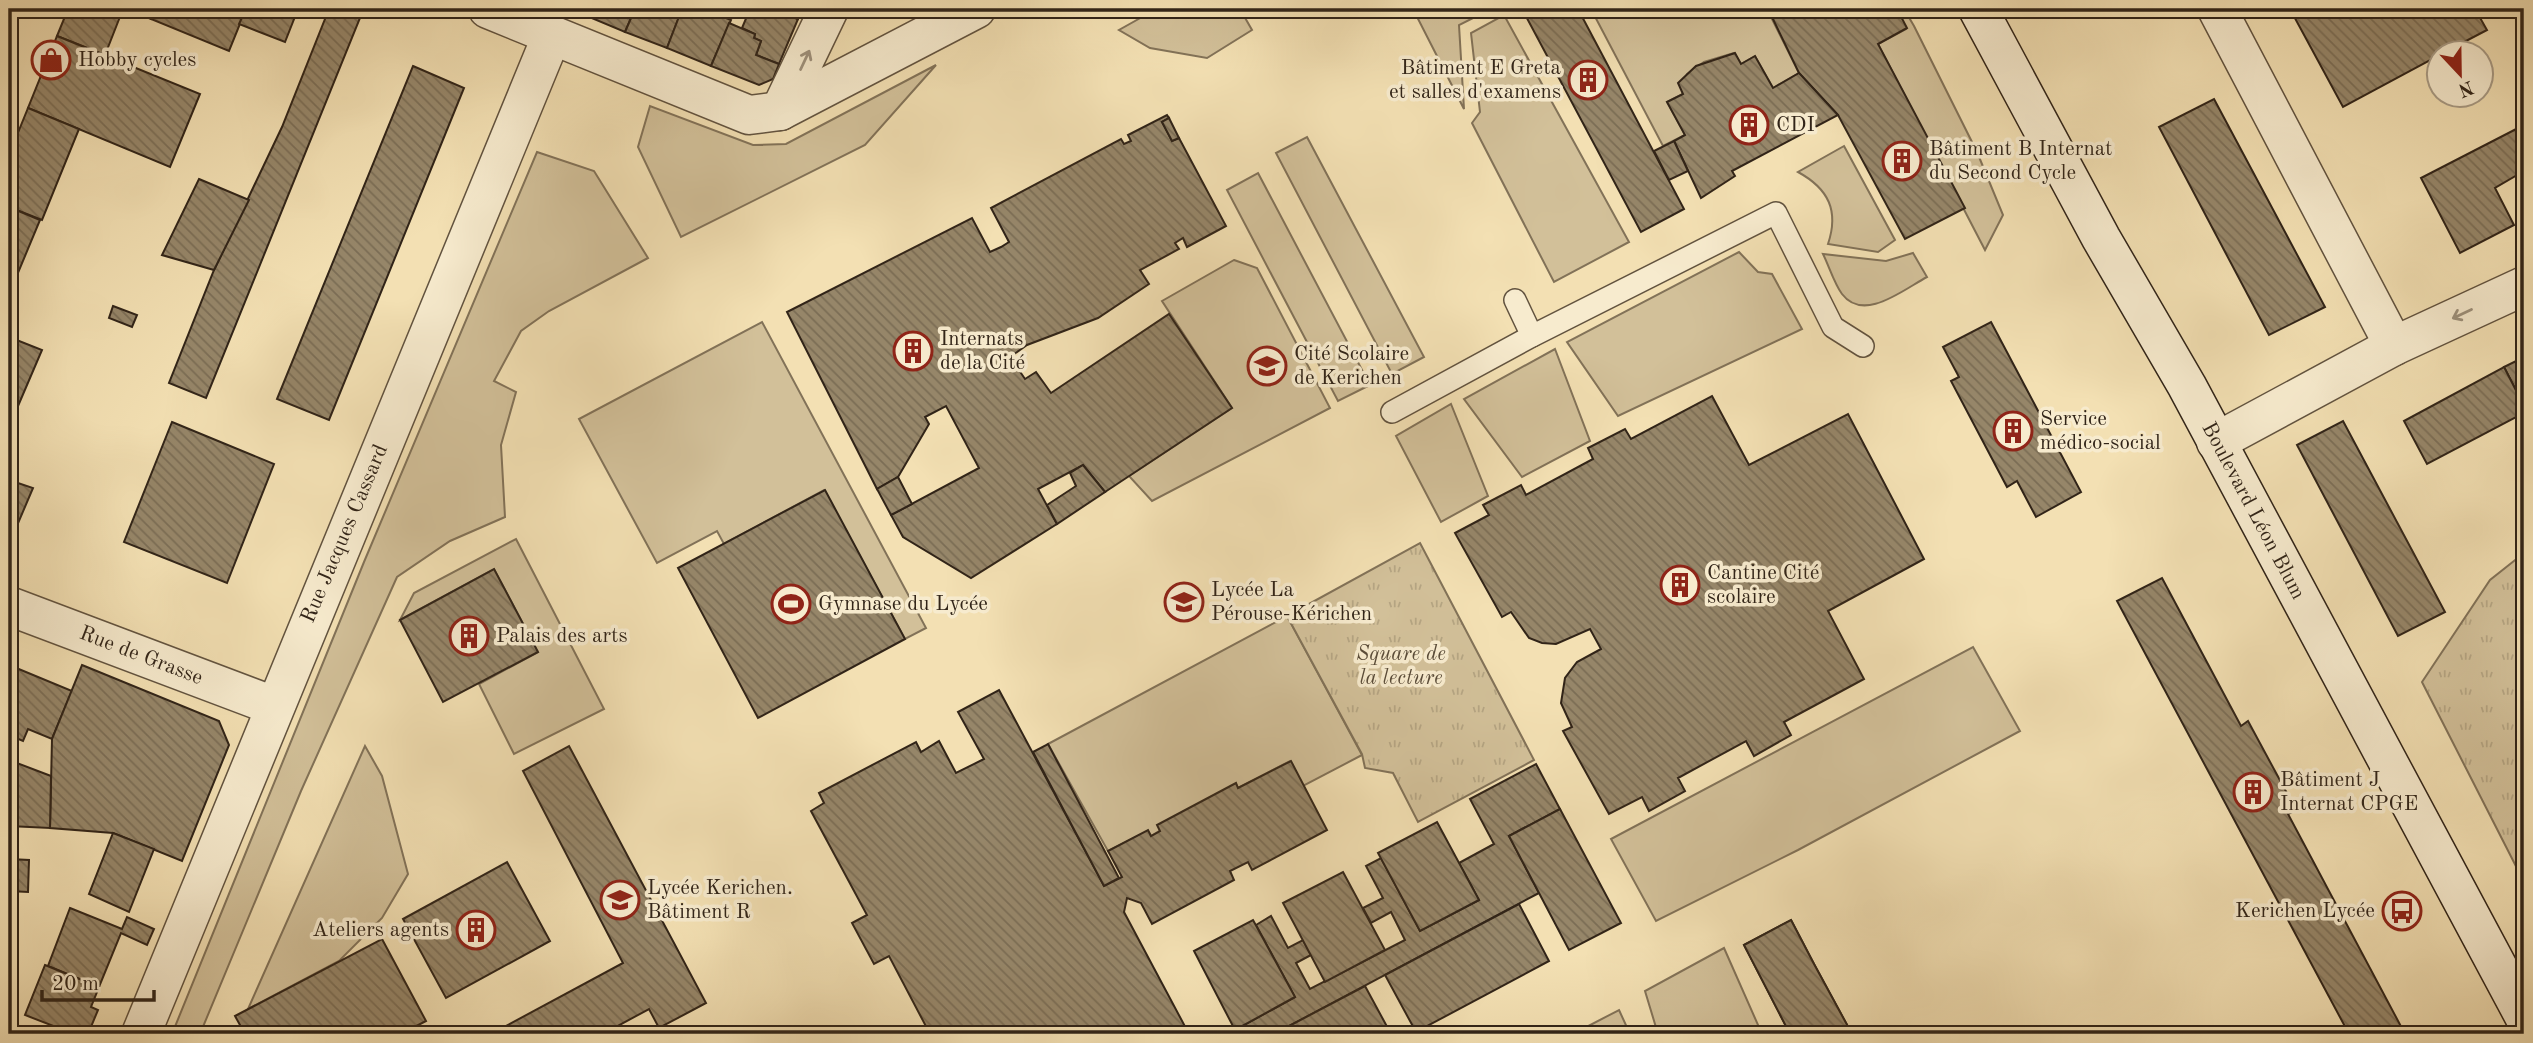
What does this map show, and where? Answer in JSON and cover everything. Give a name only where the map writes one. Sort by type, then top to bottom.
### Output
[{"type":"street","points":[[488,9],[749,115],[780,111],[976,9]]},
{"type":"street","points":[[780,111],[829,9]]},
{"type":"street","name":"Boulevard Léon Blum","points":[[1978,9],[2216,442],[2524,1016]]},
{"type":"street","points":[[2217,9],[2394,346]]},
{"type":"street","name":"Rue Jacques Cassard","points":[[141,1034],[552,35]]},
{"type":"street","points":[[2216,442],[2394,346],[2524,286]]},
{"type":"street","name":"Rue de Grasse","points":[[9,606],[274,706]]},
{"type":"lane","points":[[1392,412],[1532,336],[1776,213],[1833,327],[1863,346]]},
{"type":"lane","points":[[1515,300],[1532,336]]},
{"type":"green space","points":[[1151,9],[1240,9],[1252,30],[1207,58],[1150,48],[1119,30],[1151,12]]},
{"type":"green space","points":[[1413,9],[1491,9],[1459,25],[1464,109]]},
{"type":"green space","points":[[1591,9],[1767,9],[1799,73],[1773,88],[1755,56],[1741,64],[1734,53],[1704,62],[1687,74],[1683,94],[1667,102],[1685,135],[1663,146]]},
{"type":"green space","points":[[1897,9],[1904,9],[1914,26],[1977,152],[2003,215],[1985,250],[1878,44],[1906,29]]},
{"type":"green space","points":[[1504,15],[1629,242],[1554,282],[1472,123],[1480,112],[1471,33]]},
{"type":"green space","points":[[936,65],[865,145],[681,237],[638,147],[650,106],[753,145],[786,144]]},
{"type":"green space","points":[[1307,137],[1424,357],[1392,374],[1276,153]]},
{"type":"green space","points":[[1844,146],[1895,240],[1878,252],[1828,244],[1832,221],[1829,202],[1817,186],[1798,172]]},
{"type":"green space","points":[[537,152],[594,171],[648,258],[549,311],[521,331],[494,381],[516,392],[501,445],[505,517],[450,541],[397,577],[301,791],[200,1034],[172,1034],[364,562]]},
{"type":"green space","points":[[1258,173],[1370,385],[1338,401],[1227,190]]},
{"type":"green space","points":[[1739,252],[1758,272],[1772,274],[1802,329],[1618,416],[1567,342]]},
{"type":"green space","points":[[1913,253],[1927,277],[1872,305],[1851,302],[1842,294],[1823,254],[1886,261]]},
{"type":"green space","points":[[1234,260],[1257,268],[1330,408],[1152,501],[1129,476],[1232,408],[1162,301]]},
{"type":"green space","points":[[762,322],[926,628],[905,639],[824,490],[724,544],[717,531],[657,563],[579,419]]},
{"type":"green space","points":[[1555,349],[1590,441],[1522,477],[1464,399]]},
{"type":"green space","points":[[1451,404],[1488,496],[1441,522],[1396,436]]},
{"type":"green space","points":[[516,539],[604,709],[514,754],[479,684],[538,652],[494,569],[400,620],[414,593]]},
{"type":"green space","name":"Square de la lecture","points":[[1420,543],[1534,760],[1418,822],[1393,773],[1365,768],[1362,754],[1287,616]]},
{"type":"green space","points":[[2524,553],[2524,882],[2422,682],[2490,580]]},
{"type":"green space","points":[[1287,616],[1362,755],[1303,786],[1290,761],[1238,788],[1236,784],[1151,836],[1148,831],[1108,851],[1048,744]]},
{"type":"green space","points":[[1973,647],[2020,731],[1798,850],[1656,921],[1611,839]]},
{"type":"green space","points":[[365,746],[382,776],[408,874],[382,918],[339,961],[248,1009]]},
{"type":"green space","points":[[1724,948],[1762,1034],[1658,1034],[1645,991]]},
{"type":"green space","points":[[1619,1010],[1630,1034],[1573,1034]]},
{"type":"building","points":[[68,9],[123,9],[105,55],[57,36]]},
{"type":"building","points":[[126,9],[155,9],[151,19]]},
{"type":"building","points":[[155,9],[246,9],[229,51],[151,19]]},
{"type":"building","points":[[246,9],[298,9],[285,42],[239,24]]},
{"type":"building","points":[[329,9],[360,18],[206,398],[169,383],[214,270],[282,127]]},
{"type":"building","points":[[584,9],[635,9],[625,32],[582,14]]},
{"type":"building","points":[[635,9],[682,9],[667,48],[625,32]]},
{"type":"building","points":[[682,9],[704,9],[731,20],[711,66],[667,48]]},
{"type":"building","points":[[750,9],[773,9],[798,19],[779,64],[756,55],[761,41],[754,38],[755,34],[742,28]]},
{"type":"building","points":[[773,9],[802,9],[798,19]]},
{"type":"building","name":"Bâtiment E Greta et salles d'examens","points":[[1522,9],[1578,9],[1684,209],[1641,232]]},
{"type":"building","name":"Bâtiment B Internat du Second Cycle","points":[[1783,9],[1897,9],[1907,28],[1878,44],[1965,208],[1905,239],[1838,115],[1799,73],[1771,15]]},
{"type":"building","points":[[2290,9],[2475,9],[2487,30],[2472,38],[2424,38],[2424,64],[2343,107]]},
{"type":"building","points":[[729,23],[755,34],[754,38],[761,41],[756,55],[779,64],[773,79],[759,85],[711,66]]},
{"type":"building","points":[[57,36],[200,94],[170,167],[28,108]]},
{"type":"building","name":"CDI","points":[[1735,53],[1741,64],[1755,56],[1773,88],[1799,73],[1838,115],[1732,171],[1735,176],[1701,198],[1674,141],[1685,135],[1667,102],[1683,94],[1678,83],[1696,66]]},
{"type":"building","points":[[413,66],[464,88],[329,420],[277,399]]},
{"type":"building","points":[[2214,99],[2325,307],[2269,335],[2159,127]]},
{"type":"building","points":[[28,108],[79,129],[42,220],[9,207],[9,155]]},
{"type":"building","name":"Internats de la Cité","points":[[1167,115],[1169,118],[1162,122],[1172,141],[1179,138],[1226,226],[1187,247],[1183,238],[1175,243],[1179,249],[1140,270],[1149,284],[1098,318],[1027,345],[1010,357],[1025,379],[1036,372],[1051,393],[1169,314],[1232,408],[1105,492],[1083,465],[1038,489],[1057,524],[971,578],[903,537],[891,515],[979,468],[946,406],[925,417],[929,424],[898,477],[877,489],[787,312],[972,218],[990,252],[1001,247],[1009,242],[991,208],[1121,139],[1124,144],[1131,141],[1128,135]]},
{"type":"building","points":[[1169,118],[1179,138],[1172,141],[1162,122]]},
{"type":"building","points":[[2524,125],[2524,171],[2495,188],[2514,225],[2460,253],[2421,178]]},
{"type":"building","points":[[1674,141],[1688,171],[1669,180],[1654,151]]},
{"type":"building","points":[[199,179],[249,200],[214,270],[162,255]]},
{"type":"building","points":[[9,207],[40,220],[15,280],[9,278]]},
{"type":"building","points":[[113,306],[137,315],[132,327],[109,318]]},
{"type":"building","name":"Service médico-social","points":[[1991,322],[2081,492],[2036,517],[2017,481],[2007,487],[1951,381],[1959,377],[1943,347]]},
{"type":"building","points":[[9,337],[42,350],[9,427]]},
{"type":"building","points":[[2524,357],[2524,406],[2504,367]]},
{"type":"building","points":[[2504,367],[2524,406],[2524,413],[2427,464],[2404,421]]},
{"type":"building","name":"Cantine Cité scolaire","points":[[1712,396],[1749,465],[1848,414],[1924,559],[1828,611],[1864,679],[1784,722],[1791,735],[1754,756],[1746,741],[1678,778],[1685,791],[1649,811],[1642,797],[1609,814],[1563,731],[1572,727],[1561,703],[1565,678],[1577,662],[1601,649],[1590,629],[1556,644],[1542,643],[1529,638],[1511,612],[1502,617],[1455,533],[1489,515],[1483,505],[1521,485],[1526,495],[1593,459],[1588,448],[1625,429],[1631,439]]},
{"type":"building","points":[[2343,421],[2445,612],[2398,636],[2297,445]]},
{"type":"building","points":[[172,422],[274,464],[227,583],[124,542]]},
{"type":"building","points":[[1083,465],[1105,492],[1057,524],[1047,505],[1076,486],[1070,473]]},
{"type":"building","points":[[898,477],[912,504],[891,515],[877,489]]},
{"type":"building","points":[[9,480],[33,488],[13,535],[9,531]]},
{"type":"building","name":"Gymnase du Lycée","points":[[825,490],[905,639],[758,718],[678,568]]},
{"type":"building","name":"Palais des arts","points":[[494,569],[538,652],[443,702],[400,620]]},
{"type":"building","name":"Bâtiment J Internat CPGE","points":[[2162,578],[2241,726],[2248,721],[2296,810],[2288,814],[2405,1034],[2349,1034],[2117,601]]},
{"type":"building","points":[[9,665],[72,691],[52,739],[28,729],[23,741],[9,735]]},
{"type":"building","points":[[82,665],[219,721],[229,745],[182,861],[113,833],[50,828],[52,739]]},
{"type":"building","points":[[999,690],[1104,886],[1122,877],[1108,851],[1148,830],[1151,836],[1160,831],[1157,825],[1236,783],[1238,788],[1291,761],[1327,830],[1252,870],[1248,862],[1230,871],[1234,880],[1152,924],[1141,903],[1127,898],[1124,912],[1189,1034],[930,1034],[889,956],[874,964],[852,923],[867,915],[811,811],[824,803],[819,793],[916,742],[921,752],[939,741],[956,773],[984,759],[958,712]]},
{"type":"building","points":[[1048,744],[1119,878],[1104,886],[1033,752]]},
{"type":"building","name":"Lycée Kerichen. Bâtiment R","points":[[569,746],[706,1003],[659,1028],[649,1009],[603,1034],[491,1034],[623,963],[523,771]]},
{"type":"building","points":[[9,760],[51,776],[50,828],[9,826]]},
{"type":"building","points":[[1536,764],[1560,809],[1509,836],[1539,893],[1274,1034],[1238,1034],[1235,1030],[1295,997],[1256,925],[1271,916],[1288,948],[1303,940],[1311,955],[1296,963],[1310,989],[1405,940],[1391,912],[1371,923],[1363,908],[1383,898],[1366,866],[1381,858],[1420,931],[1479,900],[1459,863],[1494,844],[1470,799]]},
{"type":"building","points":[[1560,809],[1621,923],[1569,950],[1509,836]]},
{"type":"building","points":[[1437,822],[1479,900],[1420,931],[1378,853]]},
{"type":"building","points":[[113,833],[154,849],[129,912],[89,894]]},
{"type":"building","points":[[9,859],[29,860],[28,892],[9,891]]},
{"type":"building","name":"Ateliers agents","points":[[507,862],[550,941],[446,998],[403,919]]},
{"type":"building","points":[[1343,872],[1385,950],[1325,982],[1283,903]]},
{"type":"building","points":[[1519,904],[1549,961],[1416,1032],[1385,975]]},
{"type":"building","points":[[70,908],[122,929],[127,917],[154,929],[147,945],[121,933],[99,987],[48,966]]},
{"type":"building","points":[[1253,920],[1295,997],[1235,1030],[1194,951]]},
{"type":"building","points":[[1791,920],[1852,1034],[1790,1034],[1744,945]]},
{"type":"building","points":[[1791,920],[1852,1034],[1790,1034],[1744,945]]},
{"type":"building","points":[[382,939],[426,1021],[401,1034],[245,1034],[235,1016]]},
{"type":"building","points":[[45,965],[99,987],[91,1007],[98,1010],[88,1034],[74,1034],[25,1015]]},
{"type":"building","points":[[1365,986],[1391,1034],[1274,1034]]},
{"type":"building","points":[[9,1023],[29,1029],[27,1034],[9,1034]]},
{"type":"place","name":"Hobby cycles","points":[[51,60]]},
{"type":"place","name":"Bâtiment E Greta et salles d'examens","points":[[1588,80]]},
{"type":"place","name":"CDI","points":[[1749,125]]},
{"type":"place","name":"Bâtiment B Internat du Second Cycle","points":[[1902,161]]},
{"type":"place","name":"Internats de la Cité","points":[[913,351]]},
{"type":"place","name":"Cité Scolaire de Kerichen","points":[[1267,366]]},
{"type":"place","name":"Service médico-social","points":[[2013,431]]},
{"type":"place","name":"Cantine Cité scolaire","points":[[1680,585]]},
{"type":"place","name":"Lycée La Pérouse-Kérichen","points":[[1184,602]]},
{"type":"place","name":"Gymnase du Lycée","points":[[791,604]]},
{"type":"place","name":"Palais des arts","points":[[469,636]]},
{"type":"place","name":"Bâtiment J Internat CPGE","points":[[2253,792]]},
{"type":"place","name":"Lycée Kerichen. Bâtiment R","points":[[620,900]]},
{"type":"place","name":"Kerichen Lycée","points":[[2402,911]]},
{"type":"place","name":"Ateliers agents","points":[[476,930]]}]
